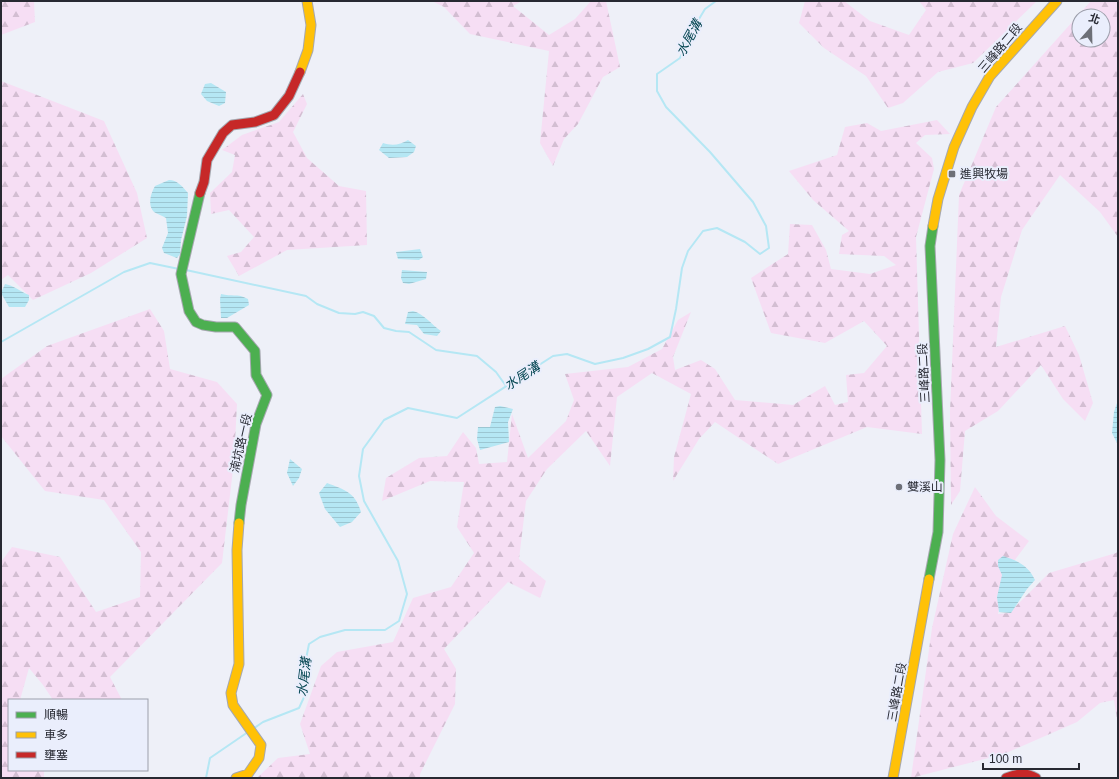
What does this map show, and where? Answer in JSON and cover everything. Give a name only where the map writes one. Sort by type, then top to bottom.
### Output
[{"type":"street","name":"湳坑路一段","points":[[236,778],[248,774],[259,758],[261,745],[232,705],[231,693],[239,664],[237,550],[241,505],[256,424],[266,395],[256,375],[255,350],[235,327],[216,327],[203,325],[196,322],[189,311],[182,274],[198,198],[204,182],[207,160],[223,133],[232,125],[255,122],[274,115],[289,96],[308,50],[311,25],[307,1]]},
{"type":"street","name":"三峰路二段","points":[[893,778],[938,532],[940,460],[930,246],[938,199],[954,147],[972,107],[990,76],[1057,1]]},
{"type":"street","points":[[1006,778],[1020,773],[1027,773],[1036,778]]},
{"type":"green space","points":[[1,1],[34,1],[35,22],[1,35]]},
{"type":"green space","points":[[432,1],[522,1],[513,6],[549,35],[575,19],[591,1],[606,1],[620,67],[603,77],[578,124],[564,139],[553,166],[540,143],[549,51],[470,34],[444,7]]},
{"type":"green space","points":[[805,1],[844,1],[870,21],[909,35],[926,10],[919,1],[1037,1],[973,63],[938,72],[903,103],[888,108],[866,76],[824,48],[799,23]]},
{"type":"green space","points":[[1091,1],[1118,1],[1118,237],[1100,212],[1060,175],[1022,230],[1001,297],[996,347],[1065,326],[1079,355],[1093,403],[1085,421],[1063,399],[1041,365],[998,411],[965,431],[960,491],[951,505],[950,412],[959,195],[996,107],[1071,23],[1071,48],[1111,48],[1111,8],[1085,8]]},
{"type":"green space","points":[[1,81],[104,121],[137,193],[147,238],[91,273],[33,300],[8,275],[1,280]]},
{"type":"green space","points":[[303,94],[307,104],[293,132],[307,158],[339,186],[366,191],[367,245],[287,250],[239,276],[227,256],[241,252],[254,237],[229,210],[211,214],[210,193],[232,172],[235,155],[222,150],[242,135],[279,122]]},
{"type":"green space","points":[[937,120],[950,134],[925,135],[916,143],[932,158],[934,169],[916,237],[922,434],[867,427],[778,464],[715,422],[699,439],[673,481],[674,457],[691,394],[652,373],[617,397],[610,466],[586,431],[547,469],[526,501],[519,559],[546,581],[540,598],[508,582],[444,649],[456,669],[455,704],[420,774],[420,778],[257,778],[278,758],[310,754],[300,724],[321,666],[337,652],[393,642],[413,598],[451,587],[474,553],[457,527],[464,482],[430,481],[382,501],[386,478],[419,458],[447,456],[463,432],[476,448],[479,464],[507,462],[512,414],[528,458],[566,421],[574,400],[565,374],[628,367],[662,349],[678,320],[691,312],[673,357],[675,370],[701,360],[715,369],[735,400],[793,405],[825,386],[835,405],[848,402],[846,375],[864,373],[887,346],[864,321],[825,343],[771,333],[751,278],[788,254],[790,224],[812,225],[826,250],[831,269],[870,274],[896,265],[884,256],[839,254],[842,235],[849,231],[813,200],[789,171],[837,155],[845,127],[867,123],[881,131]]},
{"type":"green space","points":[[150,309],[164,331],[170,369],[217,382],[237,404],[234,461],[222,563],[110,677],[121,699],[52,699],[29,668],[20,699],[8,699],[8,771],[44,771],[44,778],[1,778],[1,562],[12,547],[60,557],[96,612],[140,597],[141,552],[104,500],[45,491],[1,436],[1,379],[47,346]]},
{"type":"green space","points":[[975,487],[996,516],[1029,541],[1006,572],[998,614],[1009,613],[1049,573],[1116,553],[1118,551],[1118,726],[1114,700],[1100,703],[1077,722],[1004,754],[911,778],[932,628],[953,534]]},
{"type":"water","points":[[211,83],[226,92],[225,103],[219,106],[207,101],[201,94],[205,84]]},
{"type":"water","points":[[408,140],[416,146],[414,152],[407,157],[389,158],[379,150],[383,143],[396,144]]},
{"type":"water","points":[[169,180],[177,182],[188,193],[187,216],[181,240],[180,254],[177,258],[164,253],[162,248],[168,233],[166,218],[154,212],[150,203],[151,195],[155,186]]},
{"type":"water","points":[[420,249],[423,257],[419,260],[398,259],[396,252]]},
{"type":"water","points":[[402,270],[427,272],[426,279],[409,284],[403,283],[401,278]]},
{"type":"water","points":[[5,284],[29,295],[29,300],[25,307],[9,307],[1,293]]},
{"type":"water","points":[[221,294],[244,297],[248,299],[249,305],[227,318],[221,318]]},
{"type":"water","points":[[413,311],[424,317],[441,331],[437,336],[424,334],[417,325],[405,324],[408,312]]},
{"type":"water","points":[[1118,400],[1118,445],[1112,433],[1114,412]]},
{"type":"water","points":[[500,406],[513,409],[508,422],[509,442],[480,450],[477,439],[478,427],[490,427],[495,407]]},
{"type":"water","points":[[290,459],[302,469],[299,478],[293,486],[287,473]]},
{"type":"water","points":[[327,483],[344,490],[356,500],[361,512],[352,522],[340,527],[325,509],[319,493]]},
{"type":"water","points":[[1003,556],[1026,567],[1035,580],[1011,613],[999,612],[997,597],[1002,575],[998,566],[998,560]]},
{"type":"waterway","name":"水尾溝","points":[[253,729],[263,722],[299,708],[305,695],[306,659],[309,644],[320,637],[345,630],[385,630],[399,621],[407,594],[398,561],[364,501],[359,476],[363,449],[384,420],[408,408],[457,418],[553,356],[567,354],[595,364],[623,358],[648,349],[670,337],[682,268],[688,251],[703,231],[717,228],[745,242],[760,254],[769,248],[766,226],[753,202],[710,152],[666,107],[657,91],[657,74],[680,58],[693,29],[705,9],[716,1]]},
{"type":"waterway","points":[[1,342],[124,272],[150,263],[179,269]]},
{"type":"waterway","points":[[186,270],[306,296],[317,304],[339,313],[355,314],[363,312],[374,316],[384,328],[409,332],[436,350],[477,356],[496,372],[506,386]]},
{"type":"waterway","name":"水尾溝","points":[[206,778],[210,758],[248,732]]},
{"type":"traffic: fast","points":[[200,193],[181,274],[189,311],[196,322],[203,325],[235,327],[255,351],[256,375],[267,395],[256,424],[239,523]]},
{"type":"traffic: fast","points":[[929,579],[938,532],[940,460],[930,246],[933,226]]},
{"type":"traffic: slow","points":[[300,72],[308,50],[311,25],[307,1]]},
{"type":"traffic: slow","points":[[933,226],[938,199],[954,147],[972,107],[990,76],[1057,1]]},
{"type":"traffic: slow","points":[[236,778],[248,774],[259,758],[261,745],[233,705],[231,693],[239,664],[237,550],[239,523]]},
{"type":"traffic: slow","points":[[893,778],[929,579]]},
{"type":"traffic: jam","points":[[200,193],[204,182],[207,160],[223,133],[232,125],[255,122],[274,115],[289,96],[300,72]]},
{"type":"traffic: jam","points":[[1006,778],[1021,774],[1036,778]]},
{"type":"place","name":"進興牧場","points":[[952,174]]},
{"type":"place","name":"雙溪山","points":[[899,487]]}]
